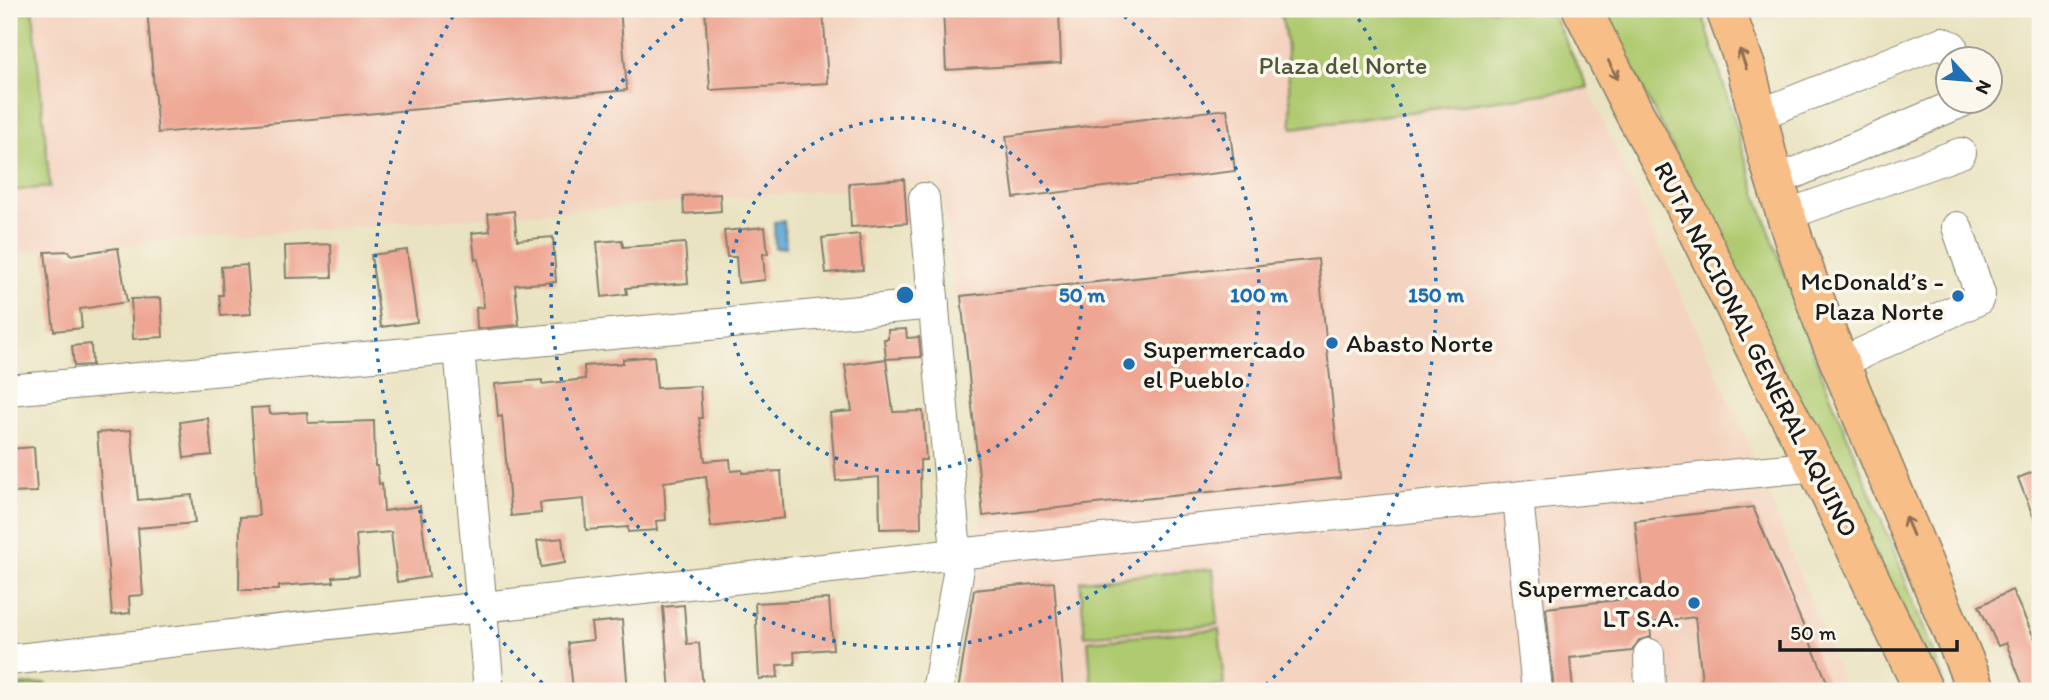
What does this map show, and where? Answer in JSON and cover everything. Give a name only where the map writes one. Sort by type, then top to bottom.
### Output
[{"type":"highway","name":"RUTA NACIONAL GENERAL AQUINO","points":[[1582,9],[1816,466],[1924,691]]},
{"type":"highway","points":[[1725,9],[1746,67],[1781,198],[1840,363],[1977,691]]},
{"type":"highway","points":[[1942,606],[1939,617],[1940,635],[1954,691]]},
{"type":"street","points":[[1758,115],[1942,42],[1952,46]]},
{"type":"street","points":[[1781,198],[1936,116]]},
{"type":"street","points":[[1781,198],[1961,153]]},
{"type":"street","points":[[924,198],[958,574],[937,691]]},
{"type":"street","points":[[1840,363],[1978,300],[1980,294],[1957,227]]},
{"type":"street","points":[[9,390],[934,304]]},
{"type":"street","points":[[459,348],[489,691]]},
{"type":"street","points":[[9,660],[956,554],[1816,466]]},
{"type":"street","points":[[1518,497],[1537,691]]},
{"type":"street","points":[[1650,653],[1650,691]]},
{"type":"street","points":[[1907,654],[1904,670],[1910,691]]},
{"type":"shaded area","name":"Abasto Norte","points":[[9,9],[1552,9],[1744,434],[1846,691],[954,691],[983,510],[941,182],[9,253]]},
{"type":"green space","name":"Plaza del Norte","points":[[1280,9],[1550,9],[1588,88],[1292,128],[1286,40]]},
{"type":"green space","points":[[1603,9],[1701,9],[1755,190],[1811,348],[1898,561],[1943,679],[1943,690]]},
{"type":"green space","points":[[33,11],[50,187],[9,191],[9,13]]},
{"type":"green space","points":[[1213,569],[1218,624],[1085,636],[1080,581]]},
{"type":"green space","points":[[1219,629],[1224,685],[1157,691],[1092,691],[1088,641]]},
{"type":"green space","points":[[46,683],[47,691],[9,691],[9,687]]},
{"type":"water","points":[[784,221],[786,247],[775,248],[774,222]]},
{"type":"building","points":[[147,9],[620,9],[627,90],[158,133]]},
{"type":"building","points":[[705,9],[823,9],[828,83],[710,90]]},
{"type":"building","points":[[943,9],[1059,9],[1061,63],[946,70]]},
{"type":"building","points":[[1227,109],[1235,171],[1014,198],[1006,136]]},
{"type":"building","points":[[904,179],[907,223],[851,227],[849,183]]},
{"type":"building","points":[[720,194],[721,211],[684,214],[683,196]]},
{"type":"building","points":[[514,211],[517,240],[553,237],[556,282],[515,285],[519,325],[477,329],[476,308],[484,307],[472,233],[490,231],[488,214]]},
{"type":"building","points":[[765,227],[768,254],[763,254],[765,280],[738,283],[736,257],[727,257],[724,231]]},
{"type":"building","points":[[859,234],[863,270],[826,273],[822,238]]},
{"type":"building","points":[[622,240],[623,247],[685,243],[688,283],[626,288],[627,294],[602,297],[597,242]]},
{"type":"building","points":[[331,244],[332,277],[286,278],[285,246]]},
{"type":"building","points":[[118,248],[127,302],[80,309],[82,328],[54,331],[45,252],[69,251],[70,255]]},
{"type":"building","points":[[407,250],[417,322],[381,327],[371,255]]},
{"type":"building","points":[[1318,259],[1340,478],[983,516],[961,296]]},
{"type":"building","points":[[247,265],[251,314],[221,316],[221,267]]},
{"type":"building","points":[[161,298],[163,337],[133,339],[131,299]]},
{"type":"building","points":[[906,329],[907,338],[919,337],[921,357],[886,359],[884,339],[888,339],[888,330]]},
{"type":"building","points":[[91,344],[92,365],[74,366],[72,346]]},
{"type":"building","points":[[654,356],[657,388],[700,386],[702,418],[699,418],[705,461],[730,459],[731,471],[742,470],[742,473],[781,471],[784,518],[711,527],[706,476],[664,482],[666,520],[656,521],[657,530],[628,532],[628,527],[586,530],[584,499],[540,503],[541,513],[511,516],[502,416],[498,417],[495,384],[542,380],[542,384],[585,379],[584,366],[623,363],[623,359]]},
{"type":"building","points":[[886,359],[893,412],[923,411],[926,460],[920,460],[921,528],[880,529],[879,477],[836,481],[830,413],[852,411],[845,365]]},
{"type":"building","points":[[269,407],[270,414],[307,412],[308,423],[374,421],[375,466],[379,484],[382,483],[384,511],[420,506],[429,577],[397,582],[391,532],[356,535],[359,575],[333,577],[334,582],[279,586],[279,590],[239,590],[240,517],[259,516],[251,408]]},
{"type":"building","points":[[208,418],[212,455],[184,458],[180,422]]},
{"type":"building","points":[[131,430],[138,500],[192,495],[195,523],[138,528],[143,595],[129,596],[130,613],[112,615],[97,433]]},
{"type":"building","points":[[34,447],[37,492],[9,493],[9,449]]},
{"type":"building","points":[[2040,469],[2040,531],[2039,531],[2018,478]]},
{"type":"building","name":"Supermercado LT S.A.","points":[[1753,507],[1831,691],[1703,691],[1695,617],[1650,623],[1651,637],[1639,640],[1632,651],[1570,658],[1573,691],[1554,691],[1546,608],[1643,597],[1635,521]]},
{"type":"building","points":[[562,538],[565,563],[541,567],[537,541]]},
{"type":"building","points":[[1054,582],[1063,691],[958,691],[974,590]]},
{"type":"building","points":[[2012,590],[2040,650],[2040,691],[2025,691],[2006,643],[1998,646],[1979,606]]},
{"type":"building","points":[[829,599],[833,649],[794,652],[795,664],[777,665],[778,677],[759,679],[755,603]]},
{"type":"building","points":[[684,605],[687,644],[699,643],[703,689],[670,691],[663,607]]},
{"type":"building","points":[[622,620],[628,691],[598,691],[597,687],[573,689],[568,643],[593,640],[591,623]]},
{"type":"place","name":"McDonald’s - Plaza Norte","points":[[1958,296]]},
{"type":"place","name":"Abasto Norte","points":[[1332,343]]},
{"type":"place","name":"Supermercado el Pueblo","points":[[1129,364]]},
{"type":"place","name":"Supermercado LT S.A.","points":[[1694,603]]}]
